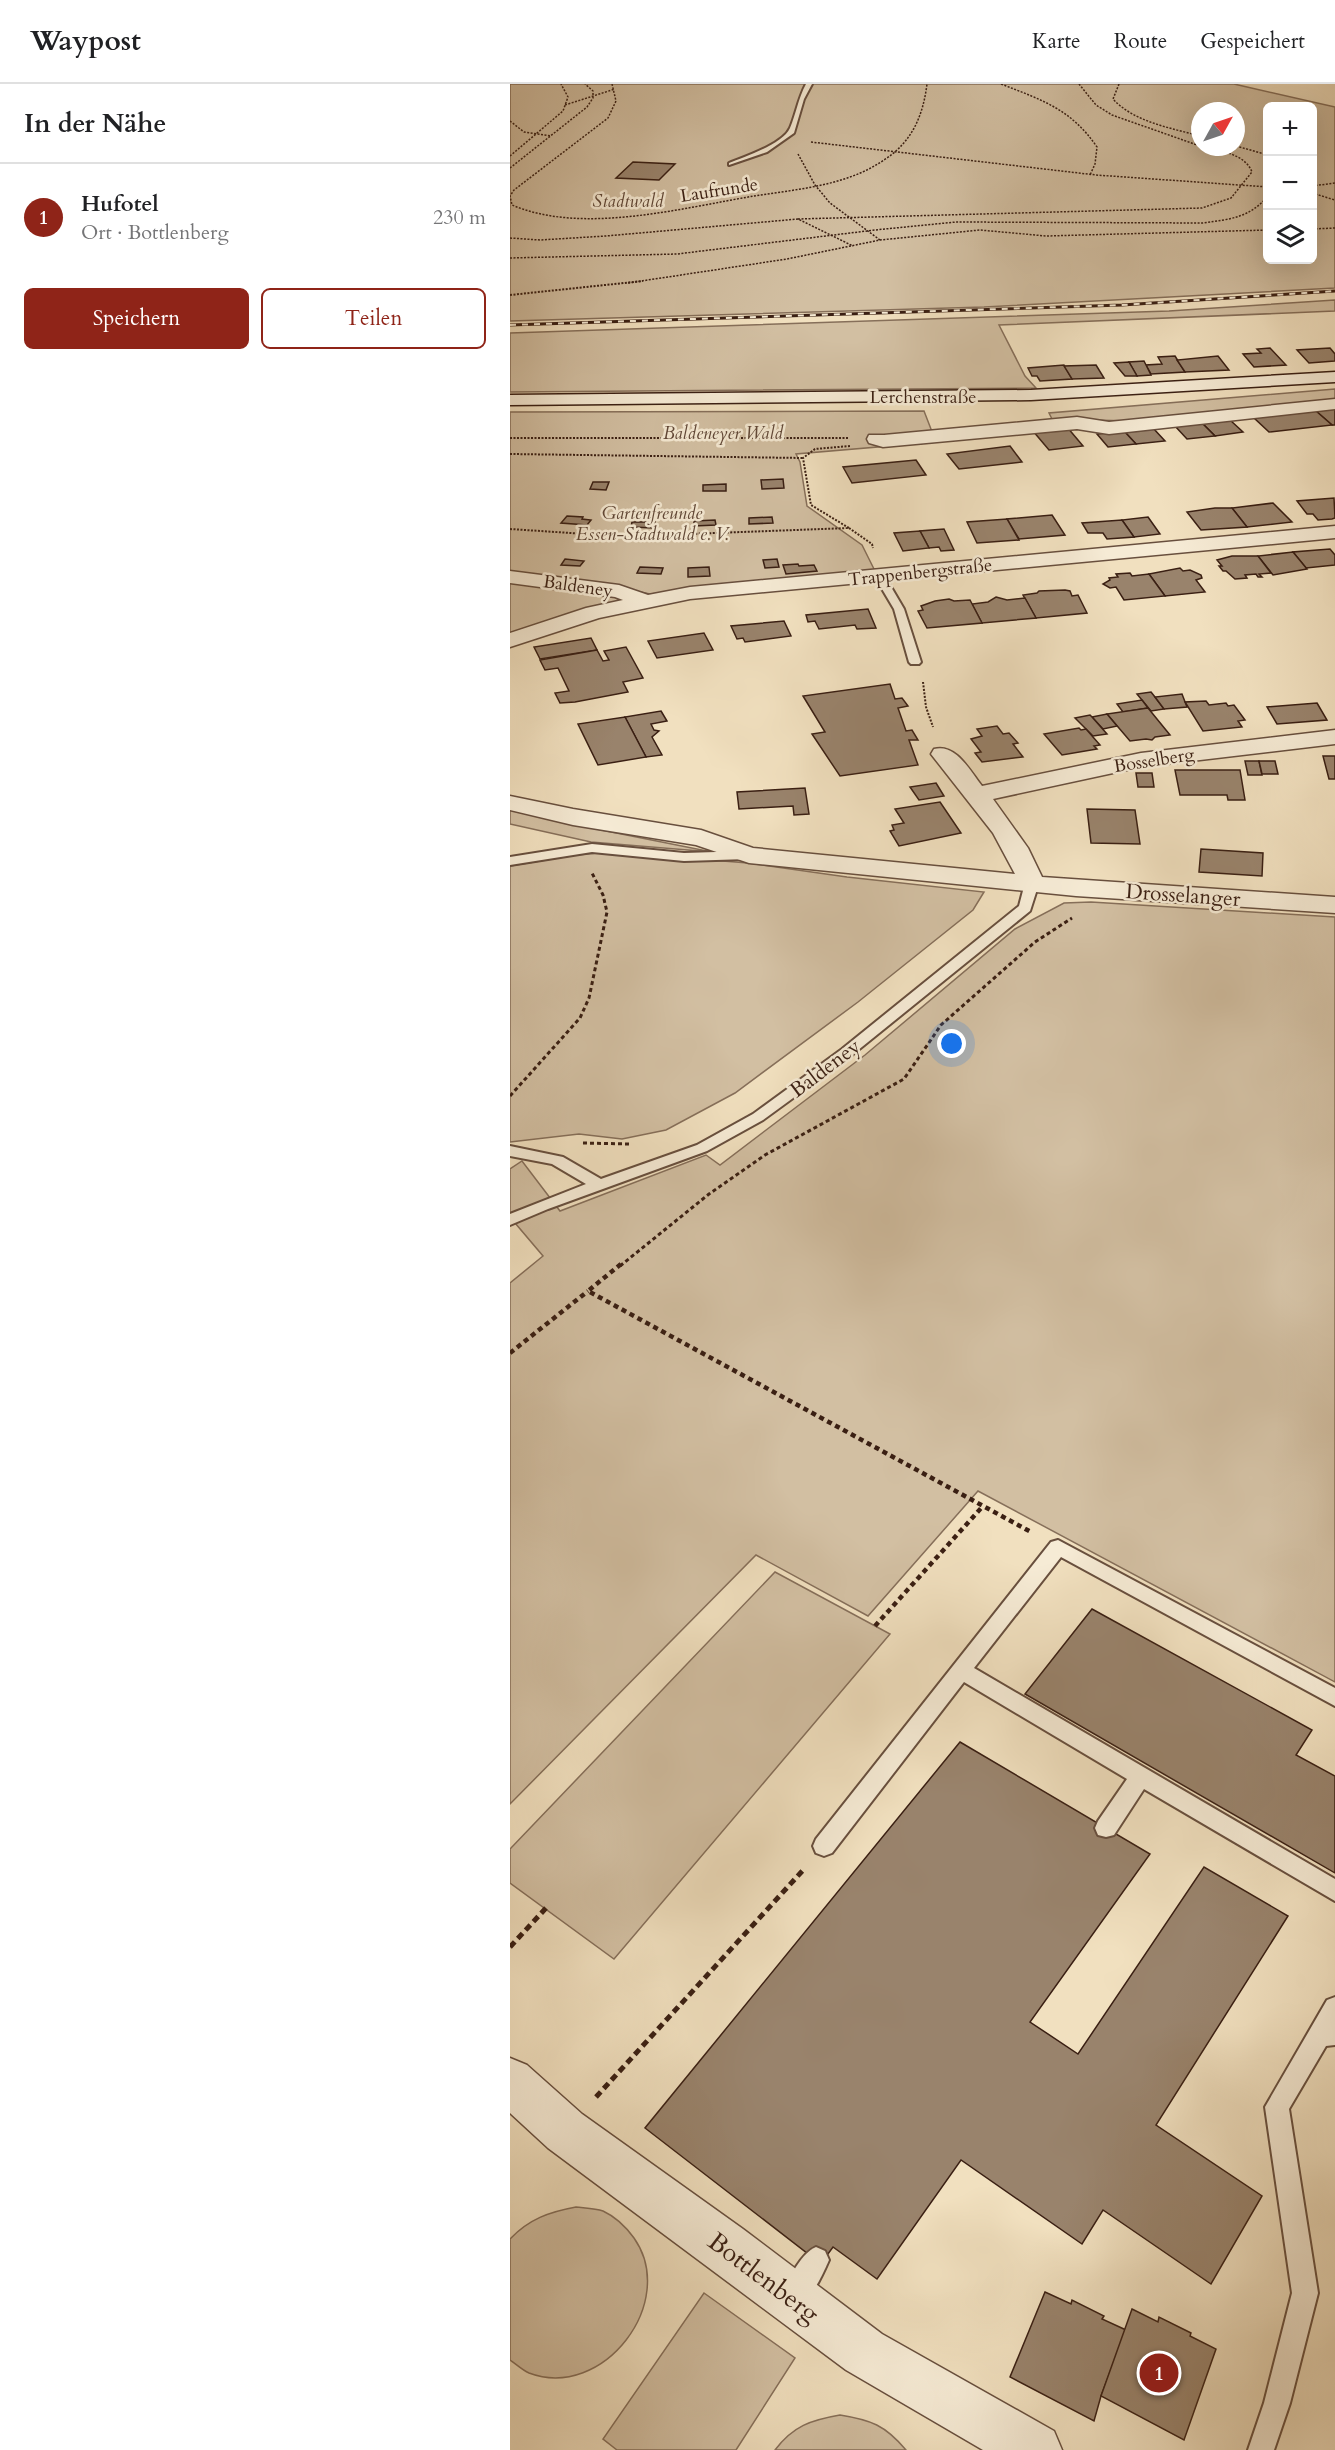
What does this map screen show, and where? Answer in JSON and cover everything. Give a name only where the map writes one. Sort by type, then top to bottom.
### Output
[{"type":"street","name":"Lerchenstraße","points":[[510,400],[1000,396],[1335,377]]},
{"type":"street","name":"Lerchenstraße","points":[[876,440],[1077,423],[1109,428],[1335,404]]},
{"type":"street","name":"Trappenbergstraße","points":[[510,640],[594,613],[690,593],[1335,532]]},
{"type":"street","name":"Baldeney","points":[[510,577],[619,591],[645,602]]},
{"type":"street","name":"Bosselberg","points":[[976,795],[1141,760],[1335,737]]},
{"type":"street","points":[[510,803],[573,817],[701,838],[748,855],[1032,883],[1026,867],[976,795],[943,754]]},
{"type":"street","name":"Drosselanger","points":[[1032,883],[1335,905]]},
{"type":"street","name":"Bottlenberg","points":[[510,2081],[565,2131],[725,2247],[804,2279],[864,2352],[1035,2450]]},
{"type":"lane","points":[[731,164],[748,159],[783,140],[792,132],[801,99],[809,84]]},
{"type":"lane","points":[[880,576],[899,609],[915,662]]},
{"type":"lane","points":[[510,861],[592,848],[684,857],[748,855]]},
{"type":"lane","name":"Baldeney","points":[[510,1220],[542,1205],[702,1148],[758,1117],[847,1052],[1025,908],[1032,883]]},
{"type":"lane","points":[[510,1151],[555,1159],[576,1167],[599,1185]]},
{"type":"lane","points":[[824,1846],[1058,1547],[1335,1698]]},
{"type":"lane","points":[[961,1670],[1335,1891]]},
{"type":"lane","points":[[1106,1828],[1141,1776]]},
{"type":"lane","points":[[1261,2450],[1276,2403],[1305,2292],[1277,2107],[1327,2034],[1335,2008]]},
{"type":"path","points":[[510,156],[563,111],[568,97],[561,84]]},
{"type":"path","points":[[510,168],[587,107],[593,91],[585,84]]},
{"type":"path","points":[[565,106],[615,89],[612,84]]},
{"type":"path","points":[[899,150],[920,120],[925,107],[927,84]]},
{"type":"path","points":[[1001,84],[1052,104],[1084,128],[1097,147],[1095,164],[1090,175]]},
{"type":"path","points":[[1079,84],[1096,105],[1112,115],[1191,143]]},
{"type":"path","points":[[1119,84],[1113,99],[1118,105],[1140,117],[1191,133]]},
{"type":"path","name":"Laufrunde","points":[[615,89],[617,102],[608,118],[514,190],[510,196],[511,205],[529,212],[552,216],[610,216],[677,209],[815,185],[865,171],[899,150]]},
{"type":"path","points":[[510,121],[524,132],[552,136]]},
{"type":"path","points":[[783,140],[899,150],[1090,175],[1263,187]]},
{"type":"path","points":[[783,140],[792,144],[815,185],[830,203],[880,240]]},
{"type":"path","points":[[1245,149],[1263,154]]},
{"type":"path","points":[[510,238],[540,240],[606,236],[798,219],[1202,208],[1231,198],[1252,172],[1251,166],[1245,161],[1230,156]]},
{"type":"path","points":[[1317,185],[1335,183]]},
{"type":"path","points":[[1317,195],[1335,200]]},
{"type":"path","points":[[510,258],[636,258],[772,244],[868,230],[977,221],[1201,224],[1253,212],[1263,205]]},
{"type":"path","points":[[798,219],[854,246]]},
{"type":"path","points":[[1201,224],[1203,231]]},
{"type":"path","points":[[1317,229],[1335,228]]},
{"type":"path","points":[[510,295],[656,280],[880,240],[980,230],[1046,236],[1263,230]]},
{"type":"path","points":[[510,438],[867,437],[876,440]]},
{"type":"path","points":[[510,454],[803,458],[815,449],[871,444],[876,440]]},
{"type":"path","points":[[510,529],[601,535],[662,535],[849,528],[811,505],[803,458]]},
{"type":"path","points":[[915,662],[924,685],[926,707],[943,754]]},
{"type":"path","points":[[510,1096],[580,1018],[589,998],[607,912],[603,895],[591,870],[592,848]]},
{"type":"path","points":[[510,1353],[709,1194],[765,1155],[904,1078],[941,1025],[1035,942],[1074,917]]},
{"type":"path","points":[[576,1142],[634,1144]]},
{"type":"path","points":[[588,1291],[1058,1547]]},
{"type":"path","points":[[875,1626],[983,1506]]},
{"type":"path","points":[[565,2131],[824,1846]]},
{"type":"path","points":[[510,1947],[546,1908]]},
{"type":"green space","name":"Stadtwald","points":[[510,84],[1234,84],[1313,102],[1263,102],[1263,264],[1317,264],[1317,103],[1335,107],[1335,288],[984,307],[510,321]]},
{"type":"green space","points":[[1335,300],[1335,311],[999,325],[1025,376],[1036,388],[510,392],[510,333],[1169,311]]},
{"type":"green space","points":[[1335,389],[1335,399],[1132,421],[1052,419],[1049,413]]},
{"type":"green space","name":"Gartenfreunde Essen-Stadtwald e. V.","points":[[924,411],[936,442],[796,454],[800,462],[807,506],[862,545],[875,571],[650,594],[608,585],[616,593],[635,601],[510,637],[510,412]]},
{"type":"green space","points":[[510,807],[561,822],[712,852],[591,842],[510,824]]},
{"type":"green space","points":[[609,852],[748,863],[847,877],[984,892],[973,910],[858,1002],[735,1093],[666,1130],[622,1139],[579,1134],[510,1142],[510,866]]},
{"type":"green space","points":[[1091,902],[1335,917],[1335,1682],[978,1491],[868,1616],[756,1555],[510,1804],[510,1283],[543,1256],[510,1217],[510,1169],[522,1161],[560,1211],[706,1155],[720,1165],[865,1055],[1015,929],[1064,903]]},
{"type":"green space","points":[[775,1572],[890,1634],[614,1959],[510,1883],[510,1849]]},
{"type":"green space","points":[[576,2207],[597,2209],[608,2213],[634,2238],[645,2263],[647,2290],[640,2316],[626,2340],[607,2359],[583,2373],[557,2378],[529,2373],[510,2360],[510,2239],[540,2217]]},
{"type":"green space","points":[[704,2293],[795,2358],[736,2450],[617,2450],[603,2439]]},
{"type":"green space","points":[[840,2415],[877,2425],[906,2450],[775,2450],[789,2435],[803,2425]]},
{"type":"building","points":[[633,162],[675,164],[659,180],[616,178]]},
{"type":"building","points":[[1270,348],[1286,365],[1254,367],[1243,354],[1261,353],[1257,349]]},
{"type":"building","points":[[1330,348],[1335,354],[1335,361],[1309,363],[1297,350]]},
{"type":"building","points":[[1175,356],[1185,372],[1151,374],[1146,365],[1162,364],[1158,357]]},
{"type":"building","points":[[1218,356],[1229,370],[1185,372],[1177,360]]},
{"type":"building","points":[[1144,361],[1151,375],[1137,376],[1129,362]]},
{"type":"building","points":[[1129,362],[1137,376],[1125,376],[1114,363]]},
{"type":"building","points":[[1064,365],[1072,379],[1040,381],[1037,376],[1032,376],[1028,368]]},
{"type":"building","points":[[1096,365],[1104,378],[1072,379],[1064,366]]},
{"type":"building","points":[[1335,409],[1335,425],[1316,411]]},
{"type":"building","points":[[1316,411],[1332,425],[1269,432],[1253,417]]},
{"type":"building","points":[[1230,420],[1243,432],[1215,436],[1202,423]]},
{"type":"building","points":[[1202,423],[1215,436],[1187,439],[1175,426]]},
{"type":"building","points":[[1067,427],[1083,446],[1049,450],[1033,431]]},
{"type":"building","points":[[1153,428],[1165,441],[1136,444],[1124,431]]},
{"type":"building","points":[[1124,431],[1136,444],[1108,447],[1097,434]]},
{"type":"building","points":[[1010,446],[1022,462],[959,469],[947,454]]},
{"type":"building","points":[[916,460],[926,475],[852,483],[843,467]]},
{"type":"building","points":[[783,479],[784,488],[762,489],[761,480]]},
{"type":"building","points":[[593,482],[609,482],[606,490],[590,489]]},
{"type":"building","points":[[726,484],[726,491],[703,491],[703,485]]},
{"type":"building","points":[[1334,498],[1335,518],[1332,519],[1318,520],[1313,514],[1307,514],[1297,501]]},
{"type":"building","points":[[1273,503],[1292,522],[1247,527],[1232,508]]},
{"type":"building","points":[[1232,508],[1247,527],[1201,530],[1187,512]]},
{"type":"building","points":[[1052,515],[1065,535],[1019,539],[1007,519]]},
{"type":"building","points":[[567,516],[591,520],[587,525],[561,523]]},
{"type":"building","points":[[772,517],[773,523],[749,524],[749,518]]},
{"type":"building","points":[[1148,517],[1160,534],[1134,537],[1122,520]]},
{"type":"building","points":[[1007,519],[1019,540],[977,543],[967,522]]},
{"type":"building","points":[[715,520],[716,525],[694,526],[694,521]]},
{"type":"building","points":[[1122,520],[1134,537],[1107,539],[1103,533],[1088,533],[1082,523]]},
{"type":"building","points":[[632,522],[655,522],[654,528],[631,527]]},
{"type":"building","points":[[944,529],[954,550],[941,551],[939,547],[929,548],[920,531]]},
{"type":"building","points":[[920,531],[929,548],[903,551],[894,533]]},
{"type":"building","points":[[1330,549],[1335,555],[1335,565],[1306,568],[1293,552]]},
{"type":"building","points":[[1293,552],[1307,569],[1273,575],[1258,556]]},
{"type":"building","points":[[1232,556],[1258,556],[1271,573],[1259,574],[1262,577],[1256,574],[1245,575],[1247,578],[1235,579],[1223,571],[1217,560]]},
{"type":"building","points":[[565,559],[584,561],[580,566],[561,565]]},
{"type":"building","points":[[777,559],[779,567],[765,568],[763,560]]},
{"type":"building","points":[[798,564],[799,566],[814,565],[817,571],[786,574],[783,565]]},
{"type":"building","points":[[640,567],[663,568],[661,574],[637,573]]},
{"type":"building","points":[[709,567],[710,576],[688,577],[688,568]]},
{"type":"building","points":[[1180,568],[1183,571],[1190,570],[1201,575],[1202,578],[1196,580],[1205,592],[1165,596],[1149,574]]},
{"type":"building","points":[[1130,573],[1132,576],[1149,574],[1165,596],[1124,600],[1116,587],[1110,588],[1103,584],[1110,580],[1109,578],[1118,577],[1116,574]]},
{"type":"building","points":[[1039,591],[1070,591],[1072,596],[1078,595],[1087,613],[1036,618],[1023,595]]},
{"type":"building","points":[[996,597],[1007,600],[1025,598],[1036,618],[982,623],[972,604],[988,602]]},
{"type":"building","points":[[949,599],[970,600],[982,623],[927,628],[918,611],[923,610],[921,606]]},
{"type":"building","points":[[868,609],[876,628],[857,629],[855,625],[819,629],[815,621],[808,622],[806,615]]},
{"type":"building","points":[[784,621],[791,636],[745,642],[743,638],[737,639],[731,626]]},
{"type":"building","points":[[704,633],[713,650],[657,658],[648,641]]},
{"type":"building","points":[[591,638],[597,650],[540,659],[534,647]]},
{"type":"building","points":[[626,647],[643,678],[623,682],[628,692],[575,702],[560,703],[555,693],[569,691],[558,668],[545,670],[540,660],[597,650],[603,661],[609,660],[604,651]]},
{"type":"building","points":[[890,684],[895,699],[902,698],[908,706],[898,708],[906,731],[912,730],[918,740],[909,740],[918,765],[840,776],[812,734],[825,732],[803,696]]},
{"type":"building","points":[[1151,692],[1164,709],[1151,711],[1137,694]]},
{"type":"building","points":[[1182,694],[1187,707],[1164,709],[1155,697]]},
{"type":"building","points":[[1142,700],[1148,708],[1123,712],[1117,704]]},
{"type":"building","points":[[1206,701],[1209,705],[1226,703],[1228,706],[1234,705],[1245,720],[1238,721],[1242,727],[1203,731],[1185,702]]},
{"type":"building","points":[[1317,703],[1327,720],[1277,724],[1267,707]]},
{"type":"building","points":[[1148,708],[1170,735],[1155,737],[1152,740],[1130,741],[1107,714]]},
{"type":"building","points":[[661,711],[667,721],[651,724],[654,730],[659,731],[652,737],[662,755],[646,757],[625,717]]},
{"type":"building","points":[[1107,714],[1117,726],[1103,729],[1092,717]]},
{"type":"building","points":[[1090,715],[1107,734],[1093,736],[1075,718]]},
{"type":"building","points":[[625,717],[646,757],[598,765],[578,724]]},
{"type":"building","points":[[997,726],[1003,734],[1009,733],[1018,743],[1013,744],[1023,757],[982,762],[975,753],[981,752],[971,739],[982,736],[977,729]]},
{"type":"building","points":[[1079,728],[1086,729],[1100,745],[1094,746],[1097,749],[1062,755],[1044,734]]},
{"type":"building","points":[[1323,756],[1335,756],[1335,779],[1329,779]]},
{"type":"building","points":[[1245,761],[1259,761],[1262,775],[1248,775]]},
{"type":"building","points":[[1259,761],[1275,761],[1278,774],[1262,774]]},
{"type":"building","points":[[1175,770],[1240,770],[1245,800],[1228,800],[1227,795],[1180,795]]},
{"type":"building","points":[[1136,773],[1152,773],[1154,787],[1138,787]]},
{"type":"building","points":[[936,783],[944,796],[919,800],[910,787]]},
{"type":"building","points":[[805,788],[809,814],[794,815],[793,806],[739,809],[737,792]]},
{"type":"building","points":[[940,802],[961,833],[899,846],[890,831],[894,830],[892,825],[904,823],[895,809]]},
{"type":"building","points":[[1087,809],[1135,810],[1140,844],[1091,843]]},
{"type":"building","points":[[1201,849],[1263,853],[1262,876],[1199,872]]},
{"type":"building","points":[[1092,1609],[1312,1730],[1296,1755],[1335,1776],[1335,1873],[1025,1694]]},
{"type":"building","points":[[960,1742],[1150,1854],[1030,2022],[1078,2054],[1204,1867],[1288,1916],[1156,2125],[1262,2196],[1211,2284],[1103,2210],[1082,2244],[961,2160],[877,2279],[833,2247],[822,2262],[816,2260],[645,2128]]},
{"type":"building","points":[[1045,2292],[1071,2304],[1072,2300],[1104,2316],[1102,2319],[1126,2330],[1094,2421],[1010,2377]]},
{"type":"building","points":[[1132,2309],[1158,2322],[1159,2317],[1216,2349],[1184,2440],[1101,2396]]},
{"type":"railway","points":[[510,325],[1122,305],[1335,291]]},
{"type":"place","name":"Hufotel","points":[[1159,2373]]},
{"type":"park label","name":"Baldeneyer Wald","points":[[723,433]]}]
